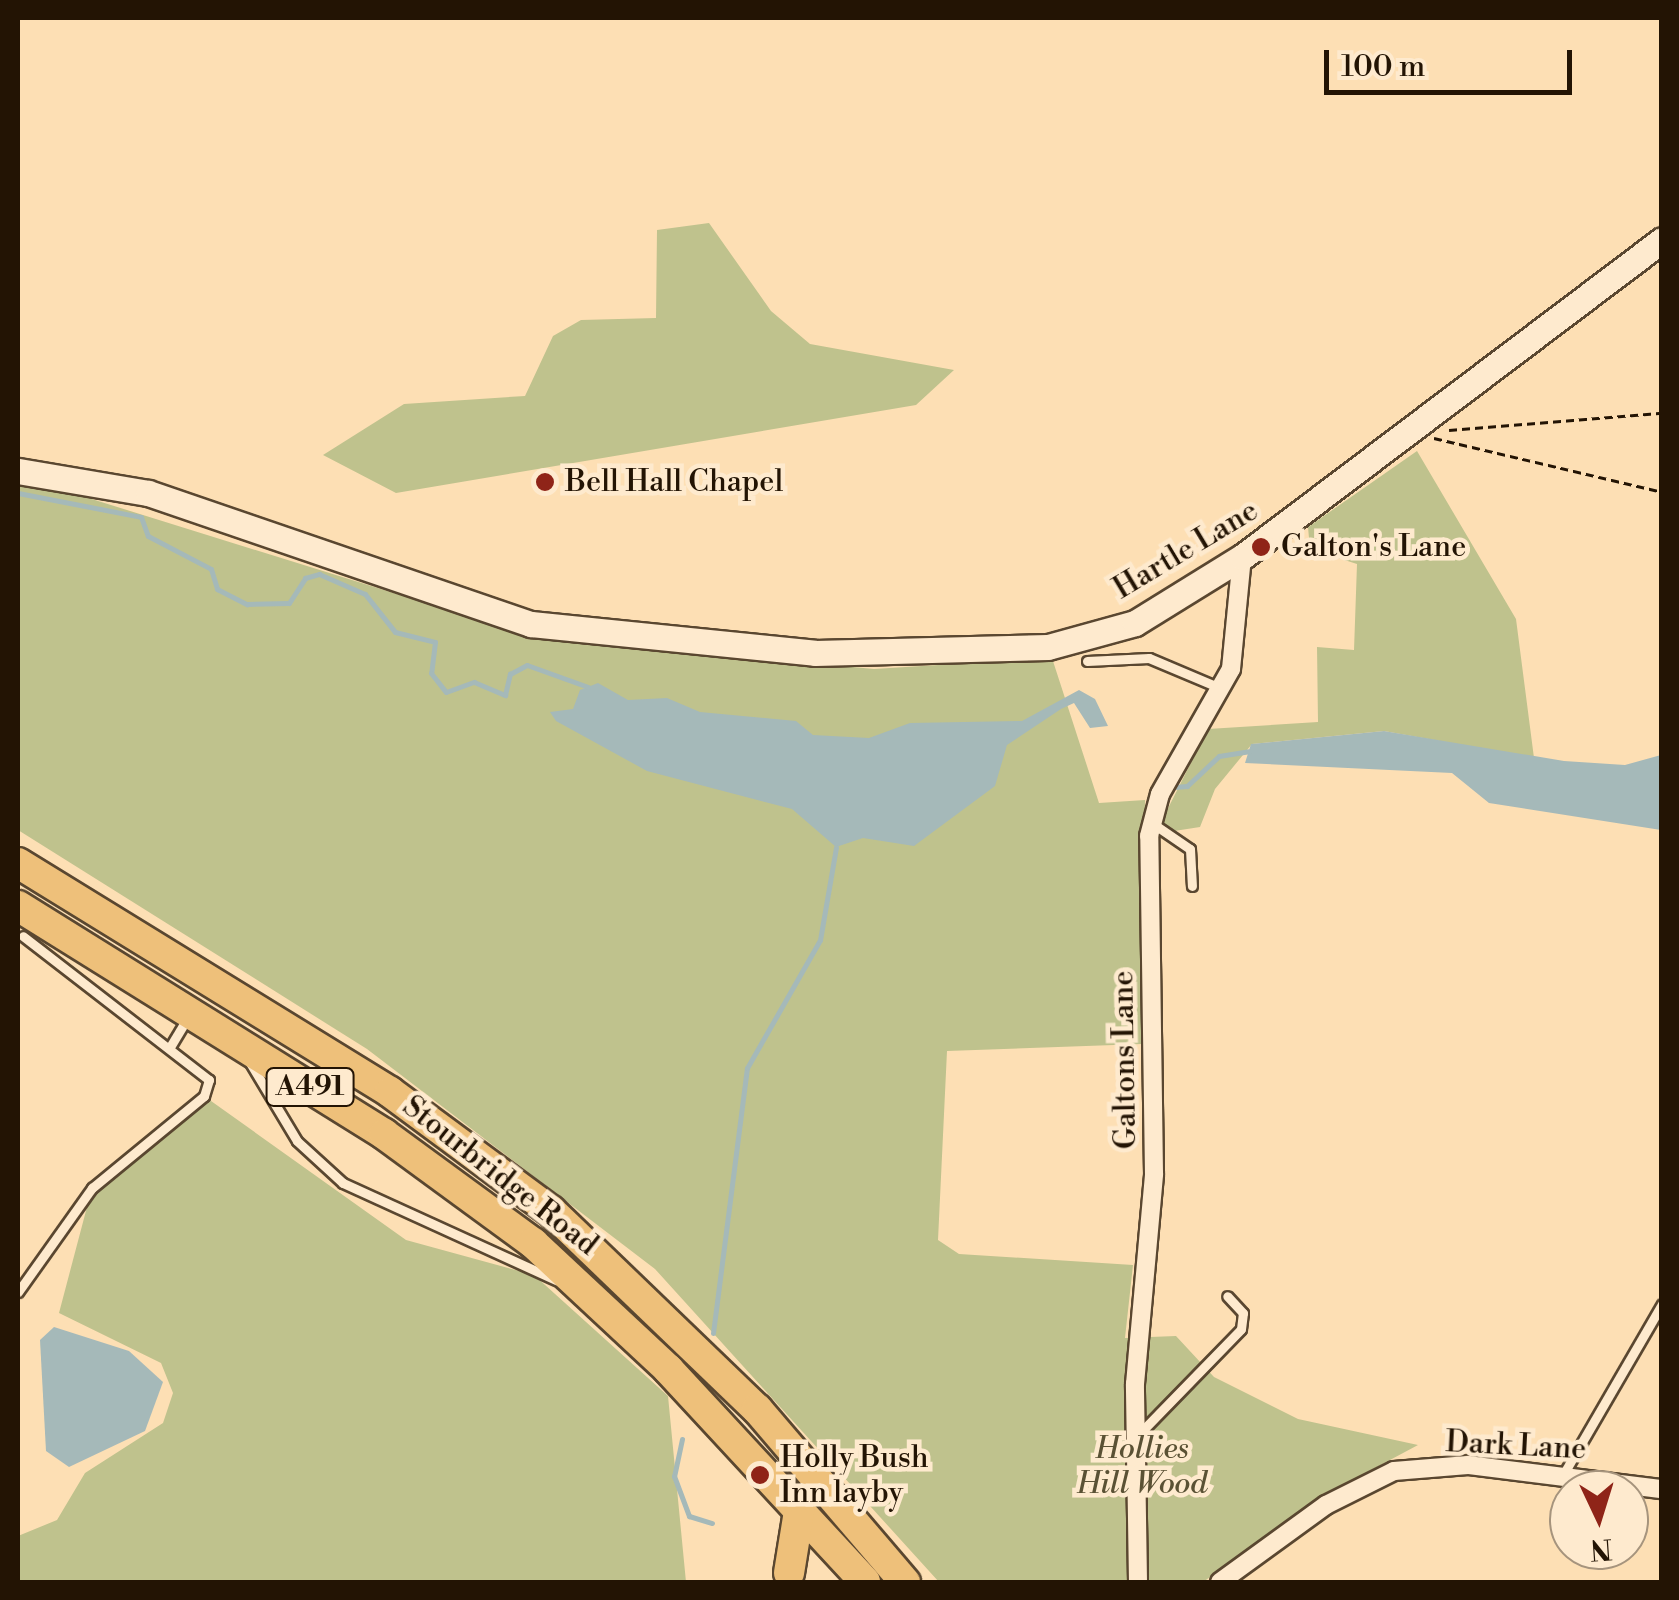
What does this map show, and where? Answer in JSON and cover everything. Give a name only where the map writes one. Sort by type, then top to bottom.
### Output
[{"type":"highway","name":"Stourbridge Road","points":[[18,863],[390,1092],[551,1211],[756,1409],[905,1582]]},
{"type":"highway","name":"Stourbridge Road","points":[[20,921],[191,1013],[384,1134],[587,1290],[800,1506],[864,1582]]},
{"type":"highway","points":[[780,1578],[800,1506]]},
{"type":"highway","points":[[780,1578],[818,1566],[851,1582]]},
{"type":"main road","name":"Hartle Lane","points":[[18,471],[148,493],[532,624],[815,652],[1048,647],[1135,623],[1242,557],[1413,433],[1662,240]]},
{"type":"street","name":"Galtons Lane","points":[[1138,1582],[1137,1436],[1154,1174],[1152,823],[1220,688],[1244,604],[1242,557]]},
{"type":"street","name":"Dark Lane","points":[[1220,1582],[1326,1505],[1394,1471],[1468,1465],[1549,1472]]},
{"type":"lane","points":[[1087,661],[1149,658],[1220,688]]},
{"type":"lane","points":[[1152,823],[1190,848],[1192,886]]},
{"type":"lane","points":[[18,1292],[92,1188],[204,1096],[209,1080],[20,921]]},
{"type":"lane","points":[[170,1047],[191,1013]]},
{"type":"lane","points":[[242,1044],[297,1141],[342,1183],[587,1290]]},
{"type":"lane","points":[[1137,1436],[1241,1329],[1243,1313],[1227,1296]]},
{"type":"lane","points":[[1566,1470],[1662,1304]]},
{"type":"path","points":[[1662,396],[1662,452]]},
{"type":"path","points":[[1413,433],[1659,413]]},
{"type":"path","points":[[1413,433],[1662,492]]},
{"type":"green space","points":[[709,223],[771,311],[810,344],[954,370],[916,405],[396,493],[323,455],[404,404],[525,396],[553,336],[581,320],[656,318],[657,230]]},
{"type":"green space","points":[[1417,451],[1516,619],[1534,758],[1384,731],[1252,744],[1215,789],[1200,827],[1155,834],[1208,729],[1318,722],[1317,647],[1354,650],[1357,564],[1310,549],[1308,527]]},
{"type":"green space","name":"Hollies Hill Wood","points":[[37,482],[474,618],[605,644],[874,669],[1052,658],[1099,803],[1145,800],[1142,1044],[947,1051],[938,1240],[959,1254],[1133,1265],[1125,1338],[1176,1336],[1214,1377],[1298,1419],[1418,1445],[1332,1491],[1203,1582],[939,1582],[655,1269],[367,1049],[18,830],[18,485]]},
{"type":"green space","points":[[204,1096],[406,1240],[534,1275],[668,1396],[686,1582],[18,1582],[18,1536],[57,1520],[85,1473],[163,1423],[173,1393],[161,1363],[59,1313],[92,1188]]},
{"type":"shaded area","points":[[598,683],[628,700],[667,698],[700,712],[796,721],[813,735],[869,738],[910,723],[1022,721],[1079,690],[1095,699],[1108,726],[1090,728],[1074,703],[1007,745],[995,786],[914,846],[863,838],[836,847],[792,809],[647,771],[556,721],[550,712],[573,709],[580,690]]},
{"type":"shaded area","points":[[1384,731],[1564,761],[1625,765],[1661,755],[1661,830],[1489,803],[1452,773],[1245,763],[1251,744]]},
{"type":"shaded area","points":[[54,1327],[129,1351],[163,1382],[145,1431],[69,1467],[46,1451],[40,1340]]},
{"type":"waterway","points":[[18,493],[141,517],[148,536],[211,569],[217,589],[247,604],[289,603],[305,578],[319,574],[365,594],[395,632],[435,642],[431,673],[446,692],[474,682],[505,695],[510,674],[527,665],[588,687]]},
{"type":"waterway","points":[[1174,787],[1187,786],[1219,756],[1249,751]]},
{"type":"waterway","points":[[713,1333],[747,1068],[820,940],[836,847]]},
{"type":"waterway","points":[[682,1439],[674,1476],[689,1516],[712,1523]]},
{"type":"place","name":"Bell Hall Chapel","points":[[545,482]]},
{"type":"place","name":"Galton's Lane","points":[[1261,547]]},
{"type":"place","name":"Holly Bush Inn layby","points":[[760,1475]]}]
